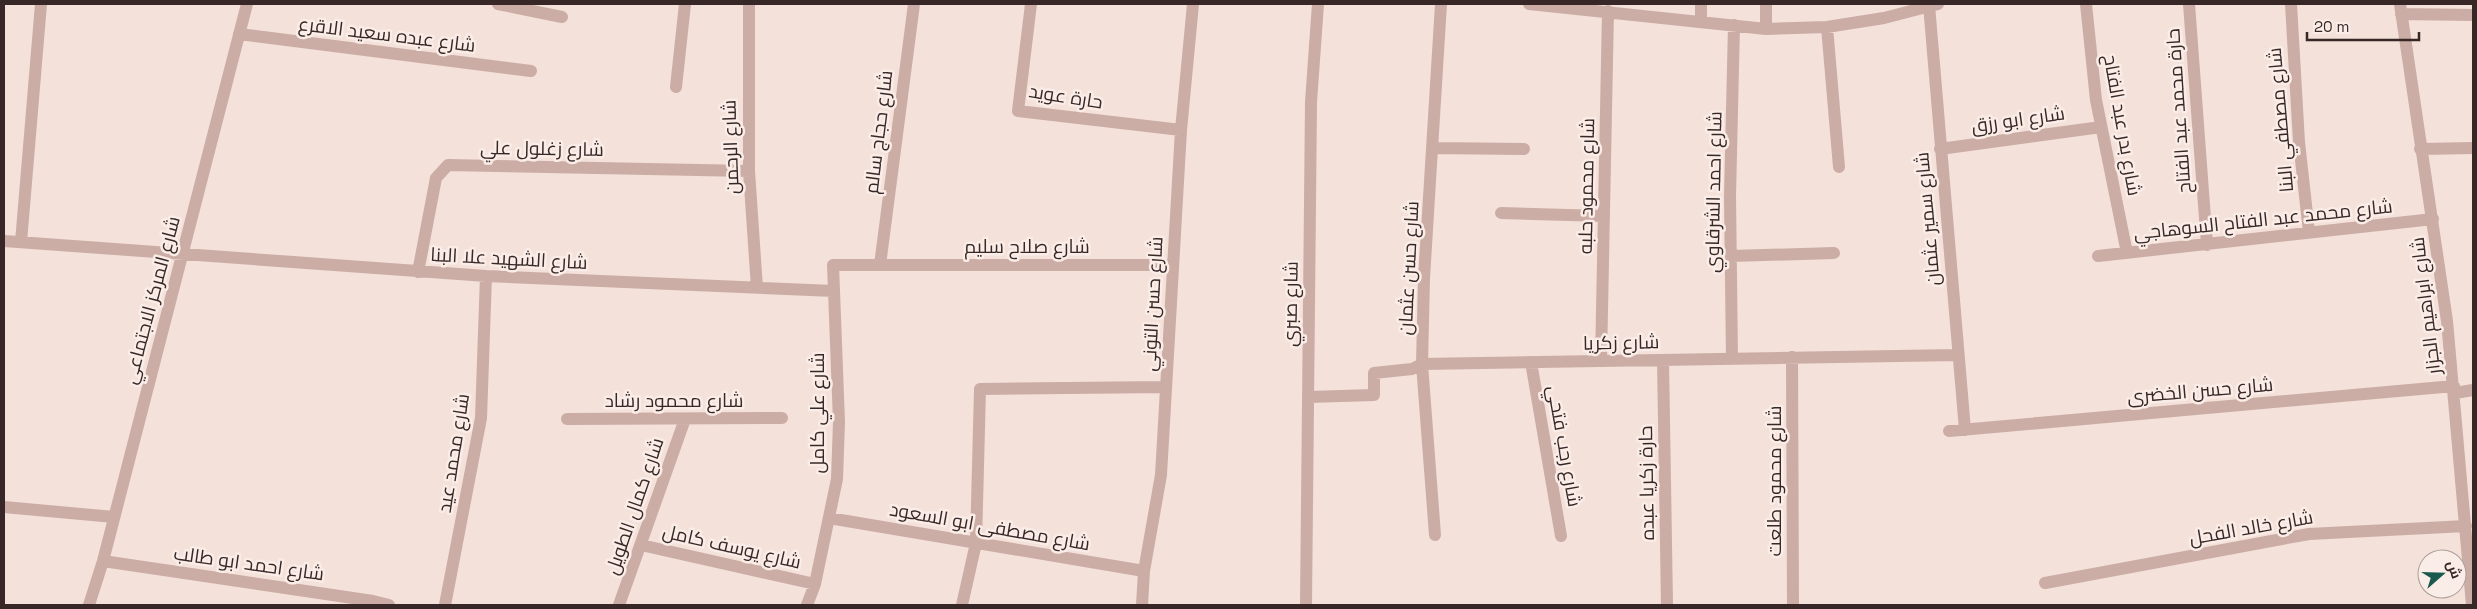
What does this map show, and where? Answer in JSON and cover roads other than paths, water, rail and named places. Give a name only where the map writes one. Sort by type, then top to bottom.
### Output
[{"type":"street","points":[[21,242],[42,4]]},
{"type":"street","name":"شارع المركز الاجتماعي","points":[[89,605],[104,561],[247,4]]},
{"type":"street","points":[[498,4],[562,16]]},
{"type":"street","points":[[676,87],[686,4]]},
{"type":"street","name":"شارع الرحمن","points":[[749,4],[749,171],[757,288]]},
{"type":"street","name":"شارع حجاج سالم","points":[[880,265],[914,4]]},
{"type":"street","name":"حارة عويد","points":[[1031,4],[1018,111],[1181,130]]},
{"type":"street","name":"شارع حسن التوني","points":[[1142,605],[1144,571],[1161,474],[1181,130],[1193,4]]},
{"type":"street","name":"شارع صبري","points":[[1306,605],[1311,102],[1318,4]]},
{"type":"street","name":"شارع حسن عثمان","points":[[1435,535],[1422,364],[1424,278],[1434,148],[1441,4]]},
{"type":"street","points":[[1529,4],[1580,6],[1608,11],[1701,20],[1766,29],[1827,26],[1884,18],[1933,4]]},
{"type":"street","points":[[1701,4],[1701,20]]},
{"type":"street","points":[[1766,4],[1766,29]]},
{"type":"street","name":"شارع سمير عثمان","points":[[1933,4],[1940,149],[1965,430]]},
{"type":"street","name":"شارع بدر عبد الفتاح","points":[[2086,4],[2101,126],[2127,253]]},
{"type":"street","name":"حارة محمد عبد الفتاح","points":[[2189,4],[2207,245]]},
{"type":"street","name":"شارع مصطفي البنا","points":[[2291,4],[2299,142],[2309,232]]},
{"type":"street","points":[[2400,9],[2473,14]]},
{"type":"street","name":"شارع ابراهيم الجزار","points":[[2400,9],[2420,149],[2433,219],[2454,390],[2472,605]]},
{"type":"street","name":"شارع محمود حلبه","points":[[1602,361],[1608,11]]},
{"type":"street","name":"شارع احمد الشرقاوي","points":[[1732,359],[1731,256],[1734,25]]},
{"type":"street","points":[[1827,26],[1839,167]]},
{"type":"street","name":"شارع عبده سعيد الاقرع","points":[[240,34],[531,71]]},
{"type":"street","name":"شارع ابو رزق","points":[[1940,149],[2101,126]]},
{"type":"street","points":[[1434,148],[1524,149]]},
{"type":"street","points":[[2420,149],[2473,148]]},
{"type":"street","name":"شارع زغلول علي","points":[[418,272],[436,178],[448,165],[749,171]]},
{"type":"street","points":[[1501,213],[1604,216]]},
{"type":"street","name":"شارع محمد عبد الفتاح السوهاجي","points":[[2098,256],[2433,219]]},
{"type":"street","name":"شارع الشهيد علا البنا","points":[[4,240],[418,272],[834,291]]},
{"type":"street","points":[[1731,256],[1834,253]]},
{"type":"street","name":"شارع علي كامل","points":[[807,605],[815,584],[837,479],[839,422],[833,265],[880,265]]},
{"type":"street","name":"شارع صلاح سليم","points":[[880,265],[1173,265]]},
{"type":"street","name":"شارع محمد عيد","points":[[445,605],[481,418],[486,276]]},
{"type":"street","name":"شارع زكريا","points":[[1308,397],[1374,395],[1374,372],[1412,369],[1422,364],[1957,355]]},
{"type":"street","name":"شارع محمود طلعت","points":[[1792,357],[1793,605]]},
{"type":"street","name":"حارة زكريا عبده","points":[[1663,360],[1667,605]]},
{"type":"street","name":"شارع رجب فتحي","points":[[1532,362],[1561,536]]},
{"type":"street","points":[[962,605],[976,542],[980,389],[1166,387]]},
{"type":"street","name":"شارع حسن الخضرى","points":[[1949,431],[2473,390]]},
{"type":"street","name":"شارع كمال الطويل","points":[[620,605],[684,418]]},
{"type":"street","name":"شارع محمود رشاد","points":[[567,419],[782,418]]},
{"type":"street","points":[[4,507],[114,518]]},
{"type":"street","name":"شارع مصطفى ابو السعود","points":[[829,518],[1144,571]]},
{"type":"street","name":"شارع خالد الفحل","points":[[2045,582],[2309,534],[2466,526]]},
{"type":"street","name":"شارع يوسف كامل","points":[[641,545],[815,584]]},
{"type":"street","name":"شارع احمد ابو طالب","points":[[104,561],[390,605]]}]
